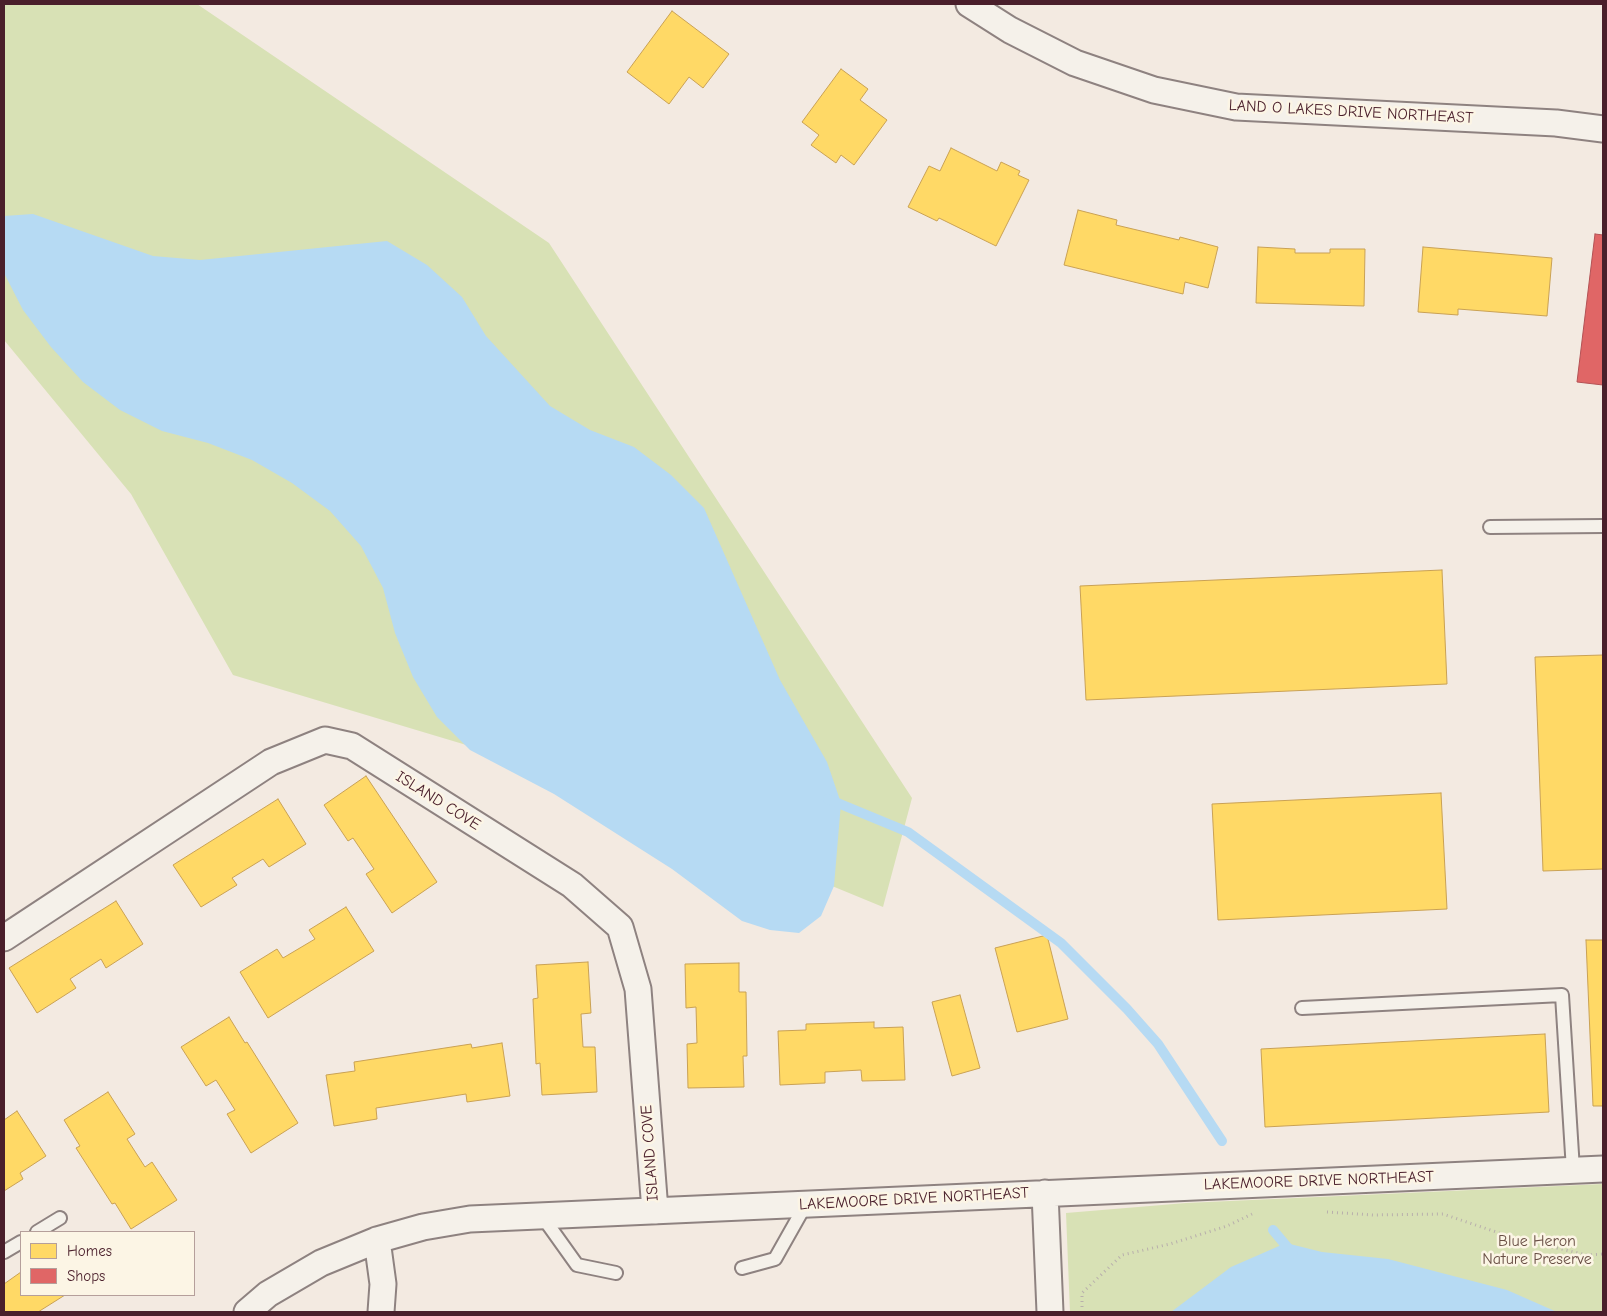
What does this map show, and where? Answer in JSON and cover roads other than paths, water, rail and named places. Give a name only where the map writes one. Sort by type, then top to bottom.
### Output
[{"type":"street","name":"LAND O LAKES DRIVE NORTHEAST","points":[[969,4],[1010,30],[1075,63],[1154,90],[1236,107],[1556,123],[1603,129]]},
{"type":"street","name":"ISLAND COVE","points":[[4,938],[271,762],[325,740],[352,746],[572,885],[620,927],[638,989],[655,1211]]},
{"type":"street","name":"LAKEMOORE DRIVE NORTHEAST","points":[[247,1312],[268,1294],[321,1263],[377,1240],[423,1227],[470,1219],[1603,1169]]},
{"type":"street","points":[[1045,1193],[1050,1312]]},
{"type":"street","points":[[377,1240],[383,1284],[381,1312]]},
{"type":"lane","points":[[1490,527],[1603,526]]},
{"type":"lane","points":[[1302,1008],[1562,995],[1573,1170]]},
{"type":"lane","points":[[742,1268],[775,1259],[806,1204]]},
{"type":"lane","points":[[542,1216],[577,1265],[616,1273]]},
{"type":"lane","points":[[39,1231],[60,1218]]},
{"type":"lane","points":[[4,1252],[20,1243]]},
{"type":"water","points":[[33,214],[153,256],[200,260],[387,241],[427,265],[462,297],[486,336],[550,406],[590,430],[634,447],[671,475],[704,508],[780,680],[827,762],[841,803],[834,886],[821,916],[799,933],[770,930],[742,921],[672,869],[554,794],[470,750],[437,717],[413,677],[395,633],[383,588],[361,546],[330,511],[292,483],[252,460],[208,443],[162,431],[120,410],[83,382],[51,347],[23,310],[4,273],[4,216]]},
{"type":"water","points":[[1286,1243],[1322,1252],[1388,1259],[1507,1290],[1557,1312],[1171,1312],[1231,1267]]},
{"type":"waterway","points":[[828,799],[908,832],[1061,943],[1127,1009],[1158,1044],[1222,1141]]},
{"type":"waterway","points":[[1273,1230],[1293,1254]]},
{"type":"park label","name":"Blue Heron Nature Preserve","points":[[1537,1250]]}]
